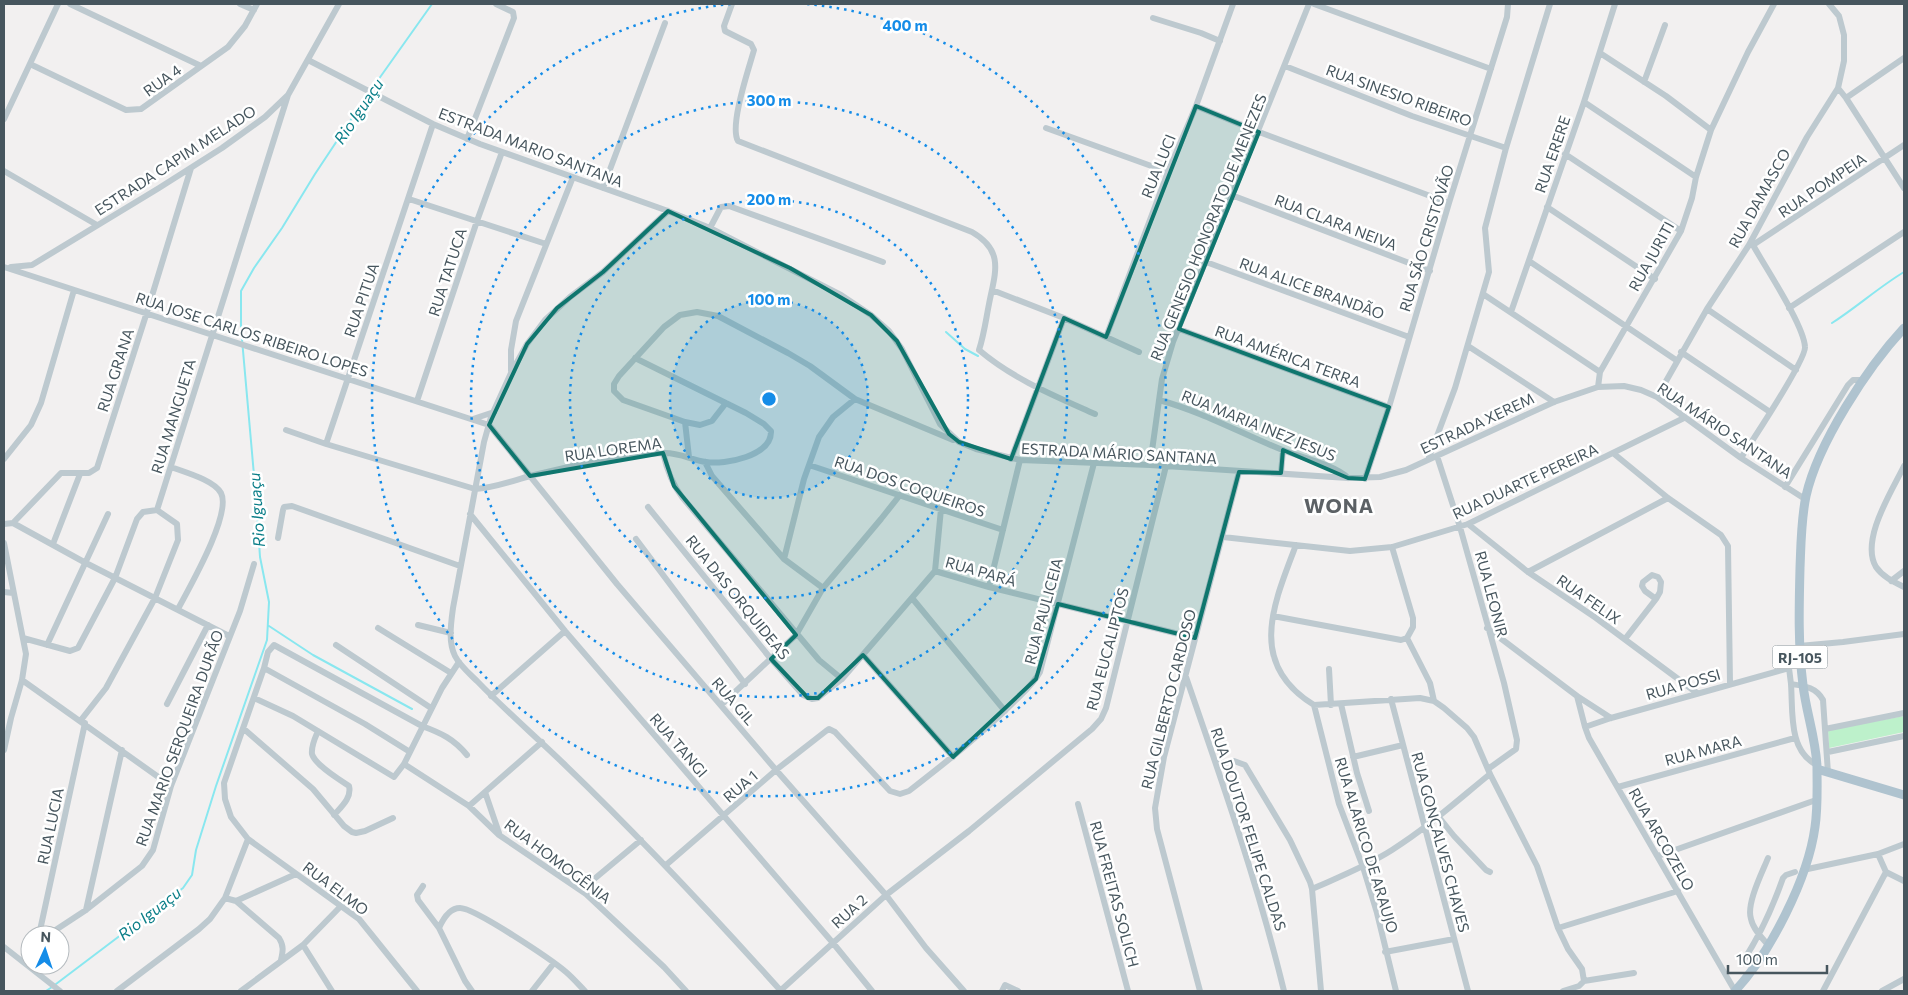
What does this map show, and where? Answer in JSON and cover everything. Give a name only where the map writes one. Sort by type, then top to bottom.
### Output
[{"type":"main road","name":"RJ-105","points":[[1735,991],[1756,966],[1788,910],[1799,871],[1815,828],[1817,767],[1812,727],[1803,686],[1799,646],[1801,537],[1805,499],[1810,479],[1825,445],[1864,380],[1904,328]]},
{"type":"main road","points":[[1817,767],[1828,773],[1904,795]]},
{"type":"street","points":[[4,119],[58,4]]},
{"type":"street","points":[[70,4],[202,66]]},
{"type":"street","points":[[240,4],[255,7]]},
{"type":"street","name":"ESTRADA CAPIM MELADO","points":[[5,268],[32,265],[191,168],[265,117],[288,95],[339,4]]},
{"type":"street","points":[[467,139],[514,18],[513,12],[496,4]]},
{"type":"street","points":[[732,4],[724,26],[725,32],[754,47],[738,112],[735,131],[738,141],[972,232],[982,238],[989,244],[994,256],[995,274],[979,350],[992,361],[1038,388],[1095,414]]},
{"type":"street","name":"RUA LUCI","points":[[1106,337],[1168,172],[1196,106],[1233,4]]},
{"type":"street","name":"RUA GENESIO HONORATO DE MENEZES","points":[[1150,465],[1158,400],[1167,361],[1309,4]]},
{"type":"street","points":[[1314,4],[1491,69]]},
{"type":"street","name":"RUA SÃO CRISTÓVÃO","points":[[1365,478],[1389,407],[1449,203],[1507,17],[1508,4]]},
{"type":"street","points":[[1428,460],[1455,388],[1489,272],[1485,228],[1506,148],[1550,4]]},
{"type":"street","name":"RUA ERERE","points":[[1511,312],[1616,4]]},
{"type":"street","points":[[1600,53],[1711,130],[1748,52],[1774,4]]},
{"type":"street","name":"RUA DAMASCO","points":[[1657,397],[1676,360],[1707,309],[1751,245],[1807,136],[1838,88],[1844,61],[1844,35],[1839,16],[1829,4]]},
{"type":"street","name":"RUA 4","points":[[30,64],[126,110],[135,110],[150,104],[228,47],[238,36],[255,7]]},
{"type":"street","points":[[1153,18],[1220,41]]},
{"type":"street","points":[[603,188],[665,23]]},
{"type":"street","points":[[1644,82],[1665,25]]},
{"type":"street","points":[[1846,98],[1904,58]]},
{"type":"street","name":"ESTRADA MARIO SANTANA","points":[[308,60],[364,90],[467,139],[668,211]]},
{"type":"street","name":"RUA SINESIO RIBEIRO","points":[[1285,66],[1412,116],[1506,148]]},
{"type":"street","points":[[1838,88],[1904,188]]},
{"type":"street","name":"RUA MANGUETA","points":[[157,510],[288,95]]},
{"type":"street","points":[[1584,102],[1696,176]]},
{"type":"street","points":[[1196,106],[1259,132],[1449,203]]},
{"type":"street","name":"RUA PITUA","points":[[326,444],[433,124]]},
{"type":"street","points":[[1046,128],[1168,172]]},
{"type":"street","name":"RUA JURITI","points":[[1598,387],[1600,372],[1681,231],[1711,130]]},
{"type":"street","name":"RUA POMPEIA","points":[[1751,245],[1904,145]]},
{"type":"street","name":"RUA TATUCA","points":[[417,401],[502,152]]},
{"type":"street","points":[[1565,154],[1681,231]]},
{"type":"street","name":"RUA GRANA","points":[[13,523],[61,473],[89,473],[97,468],[191,168]]},
{"type":"street","points":[[4,170],[97,225]]},
{"type":"street","points":[[511,373],[510,350],[516,321],[573,177]]},
{"type":"street","name":"RUA CLARA NEIVA","points":[[1234,196],[1430,271]]},
{"type":"street","points":[[409,199],[546,244]]},
{"type":"street","points":[[710,228],[721,208],[729,206],[883,262]]},
{"type":"street","points":[[1547,207],[1655,279]]},
{"type":"street","points":[[668,211],[603,272],[570,297],[545,320],[527,344],[511,373],[489,425],[460,566],[451,633],[455,656],[459,662],[491,696],[542,742],[642,840],[781,991]]},
{"type":"street","name":"ESTRADA MÁRIO SANTANA","points":[[668,211],[710,228],[842,295],[870,315],[889,331],[902,349],[940,424],[959,442],[1011,459],[1020,460],[1150,465],[1239,472],[1365,478]]},
{"type":"street","points":[[1789,308],[1904,232]]},
{"type":"street","points":[[1741,458],[1804,356],[1805,345],[1803,336],[1789,308],[1751,245]]},
{"type":"street","points":[[1529,261],[1676,360]]},
{"type":"street","name":"RUA ALICE BRANDÃO","points":[[1206,262],[1409,337]]},
{"type":"street","name":"RUA JOSE CARLOS RIBEIRO LOPES","points":[[5,268],[147,312],[489,425]]},
{"type":"street","points":[[4,459],[32,425],[41,404],[74,290]]},
{"type":"street","points":[[992,290],[1064,318],[1139,352]]},
{"type":"street","points":[[1483,294],[1600,372]]},
{"type":"street","points":[[1707,309],[1796,370]]},
{"type":"street","points":[[635,358],[726,402],[712,421],[707,424],[700,425],[685,422],[623,400],[614,391],[614,384],[635,358],[664,327],[680,315],[696,312],[718,316],[810,366],[855,398],[959,442]]},
{"type":"street","points":[[1011,459],[1064,318]]},
{"type":"street","name":"RUA AMÉRICA TERRA","points":[[1179,330],[1389,407]]},
{"type":"street","points":[[1468,346],[1554,402]]},
{"type":"street","points":[[1681,352],[1770,412]]},
{"type":"street","points":[[1785,487],[1848,385],[1853,380],[1864,380]]},
{"type":"street","name":"RUA MÁRIO SANTANA","points":[[1598,387],[1624,386],[1641,390],[1657,397],[1741,458],[1805,499]]},
{"type":"street","name":"ESTRADA XEREM","points":[[1365,478],[1393,474],[1438,456],[1554,402],[1598,387]]},
{"type":"street","points":[[784,559],[809,465],[819,437],[833,417],[855,398]]},
{"type":"street","name":"RUA MARIA INEZ JESUS","points":[[1158,400],[1198,412],[1283,450],[1338,470],[1348,478]]},
{"type":"street","name":"RUA LOREMA","points":[[475,489],[492,487],[530,476],[624,458],[663,453],[689,457],[705,462],[725,462],[744,458],[758,452],[769,441],[771,431],[764,424],[726,402]]},
{"type":"street","points":[[473,419],[494,412]]},
{"type":"street","name":"RUA DUARTE PEREIRA","points":[[1223,537],[1350,551],[1392,547],[1468,524],[1684,418]]},
{"type":"street","points":[[685,422],[689,457]]},
{"type":"street","name":"RUA GIL","points":[[489,425],[617,584],[886,895],[926,948],[964,991]]},
{"type":"street","points":[[286,430],[475,489]]},
{"type":"street","points":[[1281,473],[1283,450]]},
{"type":"street","points":[[663,453],[674,486],[796,635],[818,660],[842,679]]},
{"type":"street","points":[[1612,453],[1668,498],[1721,535],[1728,546],[1730,684]]},
{"type":"street","name":"RUA LEONIR","points":[[1438,456],[1506,692],[1517,740],[1516,749],[1489,771]]},
{"type":"street","points":[[988,587],[1020,460]]},
{"type":"street","points":[[705,462],[712,476],[784,559],[823,588]]},
{"type":"street","name":"RUA PAULICEIA","points":[[900,794],[909,791],[953,757],[1005,711],[1036,679],[1040,672],[1094,463]]},
{"type":"street","name":"RUA DOS COQUEIROS","points":[[809,465],[1003,530]]},
{"type":"street","name":"RUA EUCALIPTOS","points":[[938,855],[992,813],[1092,729],[1101,719],[1106,708],[1166,466]]},
{"type":"street","points":[[1904,466],[1887,499],[1873,533],[1872,549],[1877,568],[1891,581],[1904,587]]},
{"type":"street","points":[[170,467],[216,487],[221,493],[223,500],[214,536],[178,609]]},
{"type":"street","name":"RUA GILBERTO CARDOSO","points":[[1200,991],[1157,829],[1155,808],[1164,757],[1239,472]]},
{"type":"street","points":[[53,544],[80,474]]},
{"type":"street","points":[[720,705],[796,635],[823,588],[900,495]]},
{"type":"street","points":[[1528,572],[1668,498]]},
{"type":"street","points":[[278,538],[284,507],[292,506],[460,566]]},
{"type":"street","name":"RUA DAS ORQUIDEAS","points":[[648,508],[771,659],[804,695],[812,699]]},
{"type":"street","points":[[935,571],[941,509]]},
{"type":"street","points":[[23,638],[70,651],[78,648],[115,578],[137,519],[143,512],[157,510],[178,524],[178,540],[154,598],[117,670],[83,722]]},
{"type":"street","points":[[47,644],[108,514]]},
{"type":"street","name":"RUA TANGI","points":[[470,514],[565,631],[872,991]]},
{"type":"street","points":[[4,524],[13,523],[84,562],[229,636]]},
{"type":"street","name":"RUA FELIX","points":[[1468,524],[1528,572],[1625,639],[1697,693]]},
{"type":"street","points":[[636,539],[745,684]]},
{"type":"street","points":[[4,543],[26,654],[22,680],[4,750]]},
{"type":"street","points":[[1296,545],[1273,616],[1271,637],[1277,667],[1297,694],[1314,705],[1420,698],[1434,701],[1467,728],[1478,745],[1489,771],[1537,866],[1558,928],[1568,949],[1582,969],[1584,981]]},
{"type":"street","points":[[1273,616],[1401,640],[1407,638],[1413,627],[1413,618],[1392,547]]},
{"type":"street","name":"RUA MARIO SERQUEIRA DURÃO","points":[[63,925],[86,910],[142,866],[153,850],[171,786],[240,611],[254,564]]},
{"type":"street","name":"RUA PARÁ","points":[[812,699],[818,698],[842,679],[935,571],[988,587],[1195,638]]},
{"type":"street","points":[[1891,581],[1904,571]]},
{"type":"street","points":[[4,592],[13,593]]},
{"type":"street","points":[[912,598],[1005,711]]},
{"type":"street","points":[[1625,639],[1656,599]]},
{"type":"street","points":[[418,624],[451,633]]},
{"type":"street","points":[[167,704],[208,625]]},
{"type":"street","points":[[378,628],[450,673]]},
{"type":"street","points":[[1487,628],[1577,696],[1611,718]]},
{"type":"street","points":[[491,696],[565,631]]},
{"type":"street","points":[[1799,646],[1904,634]]},
{"type":"street","points":[[1407,638],[1430,684],[1434,701]]},
{"type":"street","name":"RUA ELMO","points":[[417,991],[366,927],[351,913],[340,907],[248,839],[231,818],[224,791],[228,771],[244,729],[268,652],[272,646],[276,645],[422,726]]},
{"type":"street","points":[[336,645],[430,708]]},
{"type":"street","points":[[863,655],[953,757]]},
{"type":"street","points":[[254,698],[318,730],[392,776],[397,775],[404,764],[430,708],[450,673],[459,662]]},
{"type":"street","points":[[264,668],[365,724],[410,752]]},
{"type":"street","name":"RUA POSSI","points":[[1585,727],[1788,668],[1790,676]]},
{"type":"street","points":[[1329,669],[1331,705]]},
{"type":"street","points":[[1802,675],[1790,676],[1795,738],[1799,749],[1805,757],[1817,767]]},
{"type":"street","name":"RUA DOUTOR FELIPE CALDAS","points":[[1186,676],[1258,890],[1284,991]]},
{"type":"street","points":[[22,680],[171,786]]},
{"type":"street","points":[[1791,684],[1803,686],[1819,693],[1824,706],[1828,773]]},
{"type":"street","name":"RUA ARCOZELO","points":[[1577,696],[1585,727],[1735,991]]},
{"type":"street","name":"RUA GONÇALVES CHAVES","points":[[1390,699],[1468,991]]},
{"type":"street","points":[[1341,704],[1353,757],[1369,810]]},
{"type":"street","name":"RUA ALARICO DE ARAUJO","points":[[1314,705],[1339,804],[1363,867],[1396,991]]},
{"type":"street","points":[[1825,729],[1904,713]]},
{"type":"street","name":"RUA LUCIA","points":[[41,925],[83,722]]},
{"type":"street","points":[[422,726],[450,738],[467,755]]},
{"type":"street","points":[[244,729],[313,789],[344,826],[356,833],[365,831],[393,818]]},
{"type":"street","points":[[318,730],[312,745],[314,758],[349,786],[350,790],[347,798],[334,815]]},
{"type":"street","name":"RUA 1","points":[[666,865],[724,817],[776,770],[826,731],[832,730],[890,791],[900,794]]},
{"type":"street","points":[[1828,752],[1904,736]]},
{"type":"street","name":"RUA MARA","points":[[1618,786],[1795,738]]},
{"type":"street","points":[[469,806],[542,742]]},
{"type":"street","points":[[1353,757],[1403,745]]},
{"type":"street","points":[[86,910],[122,750]]},
{"type":"street","points":[[1216,764],[1234,761],[1245,765],[1290,840],[1312,890],[1321,991]]},
{"type":"street","name":"RUA HOMOGÊNIA","points":[[404,764],[469,806],[499,835],[581,890],[664,967],[686,991]]},
{"type":"street","points":[[1312,890],[1363,867],[1424,828],[1489,771]]},
{"type":"street","points":[[1890,791],[1904,788]]},
{"type":"street","points":[[485,792],[499,835]]},
{"type":"street","points":[[1658,856],[1816,800]]},
{"type":"street","name":"RUA FREITAS SOLICH","points":[[1078,804],[1128,991]]},
{"type":"street","points":[[1438,816],[1465,849],[1490,872]]},
{"type":"street","points":[[117,991],[199,929],[225,898],[248,839]]},
{"type":"street","points":[[581,890],[642,840]]},
{"type":"street","points":[[1743,961],[1760,935],[1783,878],[1789,873],[1878,854],[1904,844]]},
{"type":"street","points":[[1878,854],[1886,872],[1904,881]]},
{"type":"street","name":"RUA 2","points":[[781,991],[886,895],[938,855]]},
{"type":"street","points":[[1768,858],[1750,910],[1752,922],[1769,946]]},
{"type":"street","points":[[1823,991],[1886,872]]},
{"type":"street","points":[[236,901],[296,874]]},
{"type":"street","points":[[423,886],[417,895],[418,900],[439,928],[465,981],[472,991]]},
{"type":"street","points":[[1558,928],[1678,891]]},
{"type":"street","points":[[225,898],[236,901],[279,938],[283,950],[281,960]]},
{"type":"street","points":[[241,991],[303,945],[340,907]]},
{"type":"street","points":[[439,928],[451,910],[466,908],[478,913],[554,963],[585,991]]},
{"type":"street","points":[[1385,952],[1454,939]]},
{"type":"street","points":[[303,945],[332,991]]},
{"type":"street","points":[[4,947],[20,957]]},
{"type":"street","points":[[532,991],[554,963]]},
{"type":"street","points":[[1563,991],[1580,986],[1584,981],[1634,973]]},
{"type":"street","points":[[41,975],[60,991]]},
{"type":"street","points":[[1882,991],[1904,979]]},
{"type":"street","points":[[1003,988],[1018,991]]},
{"type":"highlighted area","points":[[1196,106],[1259,132],[1179,329],[1389,407],[1365,479],[1348,478],[1283,450],[1281,473],[1239,472],[1195,638],[1058,604],[1036,679],[953,757],[863,655],[818,698],[808,698],[771,659],[796,635],[674,486],[663,453],[530,476],[489,425],[527,344],[557,308],[603,272],[668,211],[790,268],[871,315],[897,341],[949,434],[959,442],[1011,459],[1064,318],[1106,337]]},
{"type":"green space","points":[[1904,716],[1904,732],[1829,748],[1828,730]]},
{"type":"waterway","name":"Rio Iguaçu","points":[[371,90],[432,4]]},
{"type":"waterway","name":"Rio Iguaçu","points":[[56,984],[183,888],[192,875],[196,850],[216,786],[267,640],[269,602],[260,557],[241,328],[241,291],[254,268],[368,94]]},
{"type":"waterway","points":[[1832,323],[1904,272]]},
{"type":"waterway","points":[[946,332],[965,349],[978,356]]},
{"type":"waterway","points":[[269,626],[313,655],[412,709]]},
{"type":"waterway","name":"Rio Iguaçu","points":[[46,991],[52,987]]},
{"type":"district","name":"WONA","points":[[1339,505]]}]
